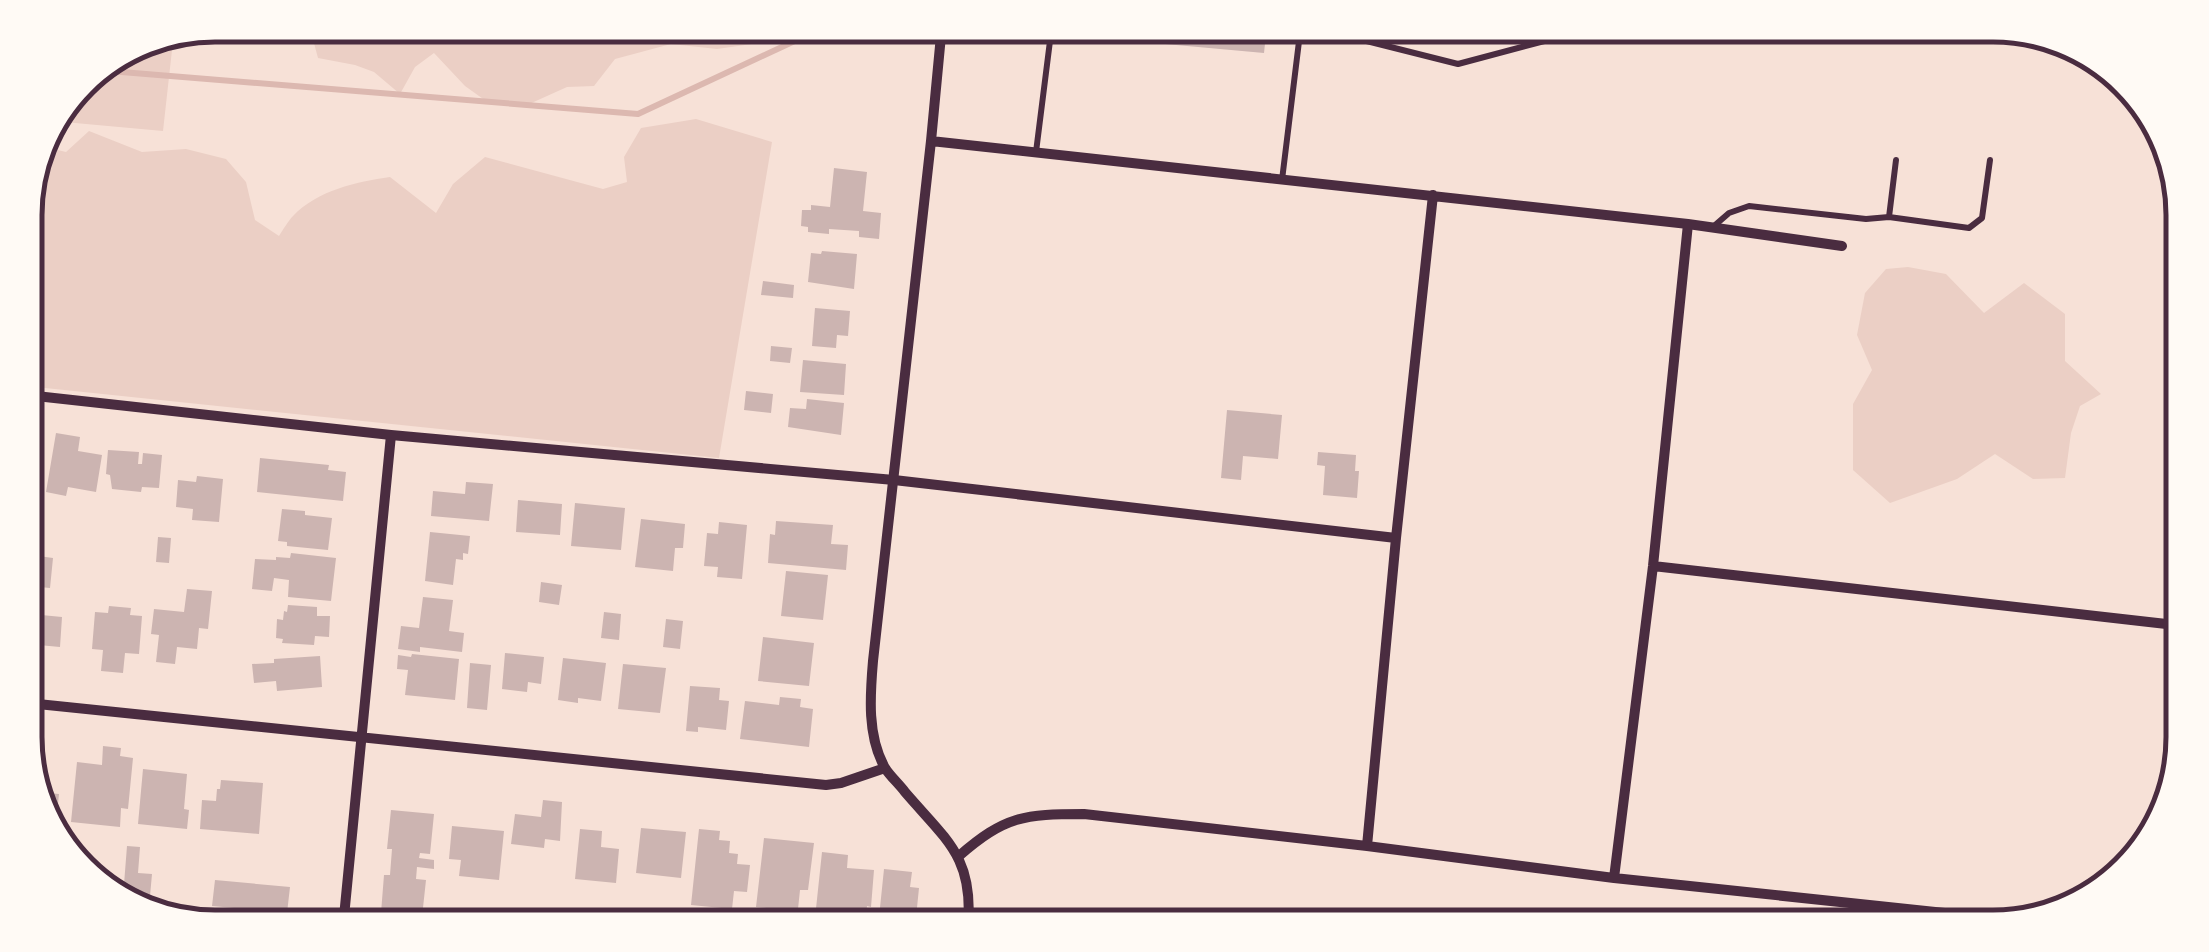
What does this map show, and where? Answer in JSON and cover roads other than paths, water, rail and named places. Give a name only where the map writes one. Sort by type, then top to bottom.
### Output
[{"type":"street","points":[[940,42],[870,707],[872,732],[885,768],[959,856],[967,878],[969,910]]},
{"type":"street","points":[[931,141],[1688,224],[1842,246]]},
{"type":"street","points":[[1366,846],[1433,195]]},
{"type":"street","points":[[1614,878],[1654,566],[1688,224]]},
{"type":"street","points":[[43,397],[391,435],[894,480],[1396,538]]},
{"type":"street","points":[[344,910],[391,435]]},
{"type":"street","points":[[1654,566],[2166,624]]},
{"type":"street","points":[[42,704],[826,786],[885,768]]},
{"type":"street","points":[[959,856],[983,835],[1014,819],[1084,814],[1907,909]]},
{"type":"lane","points":[[1036,153],[1050,42]]},
{"type":"lane","points":[[1282,180],[1300,42]]},
{"type":"lane","points":[[1370,42],[1458,64],[1541,42]]},
{"type":"lane","points":[[1889,217],[1896,160]]},
{"type":"lane","points":[[1713,227],[1729,214],[1749,206],[1970,228],[1982,218],[1990,160]]},
{"type":"waterway","points":[[120,72],[638,114],[793,42]]}]
